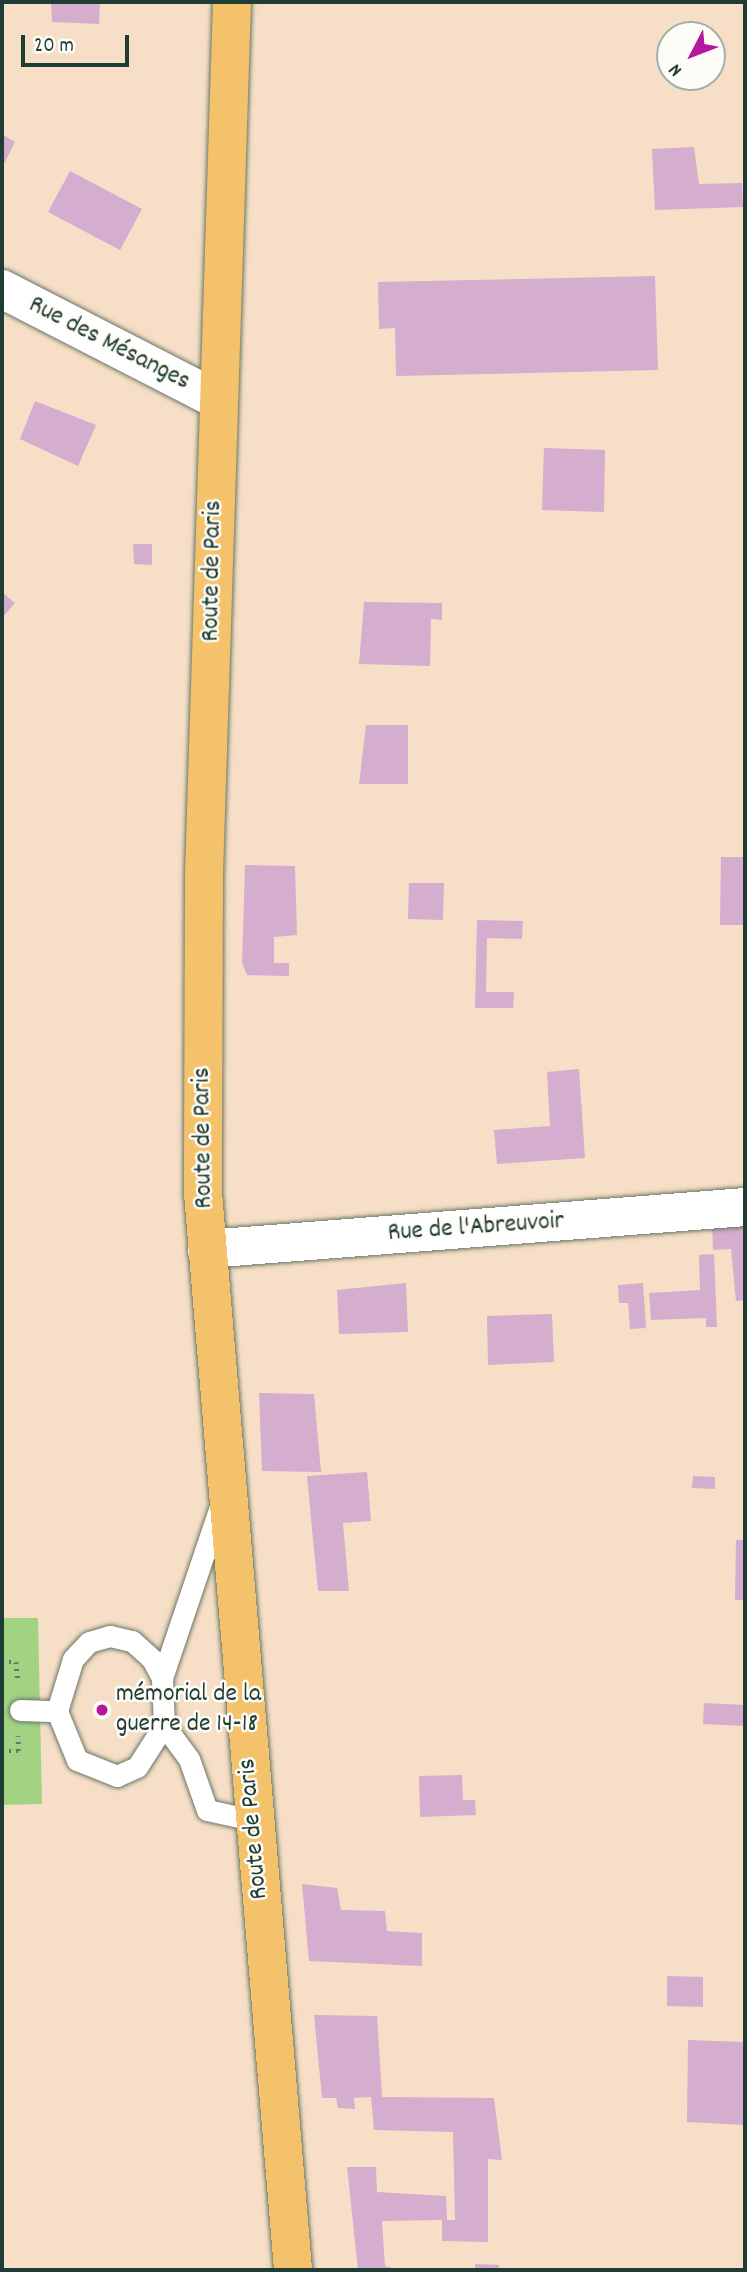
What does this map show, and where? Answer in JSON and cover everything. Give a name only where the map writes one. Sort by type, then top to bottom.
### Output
[{"type":"main road","name":"Route de Paris","points":[[232,2],[216,399],[204,875],[207,1249],[293,2270]]},
{"type":"street","name":"Rue des Mésanges","points":[[2,289],[216,399]]},
{"type":"street","name":"Rue de l'Abreuvoir","points":[[207,1249],[745,1207]]},
{"type":"lane","points":[[226,1491],[162,1678],[164,1725],[189,1759],[207,1810],[253,1820]]},
{"type":"lane","points":[[162,1678],[152,1659],[123,1637],[89,1642],[65,1673],[57,1711],[77,1759],[117,1776],[137,1767],[164,1725]]},
{"type":"lane","points":[[20,1710],[57,1711]]},
{"type":"green space","points":[[2,1618],[38,1618],[42,1804],[2,1805]]},
{"type":"building","points":[[100,2],[99,24],[52,22],[51,3]]},
{"type":"building","points":[[2,134],[15,142],[2,168]]},
{"type":"building","points":[[694,147],[699,184],[742,183],[743,207],[655,210],[652,149]]},
{"type":"building","points":[[70,171],[142,209],[120,250],[48,212]]},
{"type":"building","points":[[655,276],[658,370],[396,376],[395,328],[379,329],[378,282]]},
{"type":"building","points":[[35,401],[96,425],[78,466],[20,439]]},
{"type":"building","points":[[544,448],[605,450],[604,512],[542,510]]},
{"type":"building","points":[[133,544],[152,544],[152,565],[134,564]]},
{"type":"building","points":[[2,592],[15,603],[2,618]]},
{"type":"building","points":[[364,602],[442,603],[442,620],[431,619],[430,666],[359,664]]},
{"type":"building","points":[[366,725],[408,725],[408,784],[359,784]]},
{"type":"building","points":[[721,857],[745,857],[745,925],[720,925]]},
{"type":"building","points":[[245,865],[295,866],[297,935],[274,937],[274,963],[289,963],[289,976],[247,975],[242,963]]},
{"type":"building","points":[[409,883],[444,883],[443,920],[408,919]]},
{"type":"building","points":[[477,920],[523,921],[522,939],[487,938],[486,992],[514,992],[513,1008],[475,1008]]},
{"type":"building","points":[[579,1069],[585,1158],[497,1164],[494,1130],[550,1126],[547,1072]]},
{"type":"building","points":[[745,1222],[745,1300],[736,1301],[731,1249],[713,1250],[712,1224]]},
{"type":"building","points":[[714,1254],[717,1327],[706,1327],[706,1318],[651,1320],[649,1293],[700,1290],[699,1255]]},
{"type":"building","points":[[406,1283],[408,1332],[339,1334],[337,1290]]},
{"type":"building","points":[[643,1283],[646,1328],[630,1329],[628,1303],[619,1303],[618,1285]]},
{"type":"building","points":[[552,1314],[554,1362],[488,1365],[487,1316]]},
{"type":"building","points":[[259,1393],[314,1394],[321,1472],[262,1471]]},
{"type":"building","points":[[367,1472],[371,1521],[343,1523],[349,1591],[318,1591],[307,1476]]},
{"type":"building","points":[[693,1476],[715,1477],[715,1489],[692,1488]]},
{"type":"building","points":[[736,1540],[745,1540],[745,1600],[735,1600]]},
{"type":"building","points":[[704,1703],[745,1705],[745,1726],[703,1724]]},
{"type":"building","points":[[462,1775],[463,1800],[475,1800],[476,1815],[420,1817],[419,1776]]},
{"type":"building","points":[[302,1884],[337,1888],[341,1910],[385,1911],[387,1931],[422,1933],[422,1966],[309,1961]]},
{"type":"building","points":[[667,1976],[703,1977],[703,2007],[667,2006]]},
{"type":"building","points":[[314,2015],[377,2016],[382,2097],[494,2098],[502,2160],[488,2159],[488,2242],[442,2241],[442,2220],[382,2221],[385,2266],[400,2270],[358,2270],[347,2167],[376,2167],[377,2192],[446,2196],[447,2220],[455,2220],[453,2132],[374,2130],[371,2097],[354,2098],[355,2109],[338,2108],[336,2098],[322,2098]]},
{"type":"building","points":[[688,2040],[745,2042],[745,2125],[687,2122]]},
{"type":"building","points":[[475,2264],[499,2265],[499,2270],[475,2270]]},
{"type":"place","name":"mémorial de la guerre de 14-18","points":[[102,1710]]}]
